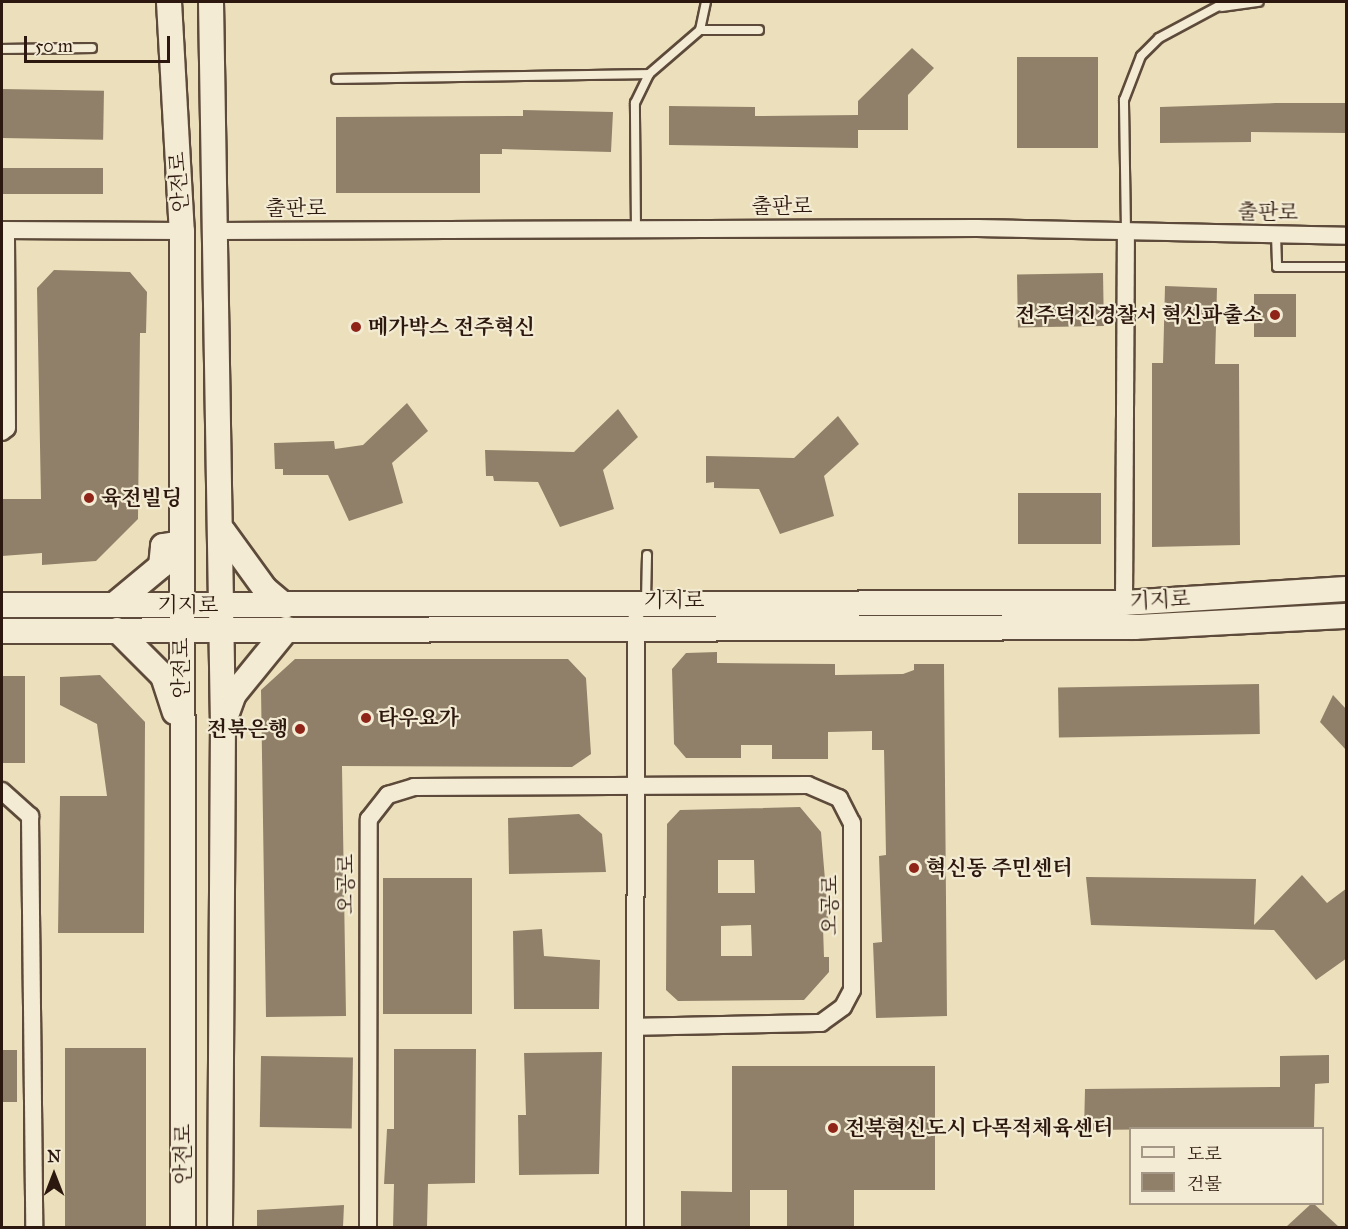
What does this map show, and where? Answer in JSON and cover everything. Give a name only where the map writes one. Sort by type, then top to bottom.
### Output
[{"type":"street","name":"안전로","points":[[170,2],[182,231],[183,1227]]},
{"type":"street","name":"안전로","points":[[211,2],[224,605],[220,1227]]},
{"type":"street","points":[[2,432],[7,428],[4,230],[182,231]]},
{"type":"street","name":"출판로","points":[[217,231],[1126,231],[1347,236]]},
{"type":"street","points":[[1124,603],[1126,231]]},
{"type":"street","points":[[223,531],[265,589],[285,606]]},
{"type":"street","points":[[114,605],[161,566],[162,546],[183,543]]},
{"type":"street","name":"기지로","points":[[2,605],[285,606],[646,600],[1124,603],[1347,589]]},
{"type":"street","points":[[635,1227],[632,628],[646,600]]},
{"type":"street","name":"기지로","points":[[2,631],[1135,627],[1347,616]]},
{"type":"street","points":[[223,724],[234,694],[286,629]]},
{"type":"street","points":[[117,630],[163,676],[181,731]]},
{"type":"street","name":"오공로","points":[[368,1227],[373,810],[388,795],[414,787],[808,785],[839,798],[852,823],[852,978],[843,1007],[821,1023],[635,1027]]},
{"type":"street","points":[[2,791],[30,816],[34,1227]]},
{"type":"lane","points":[[636,230],[635,103],[649,74],[699,30],[706,2]]},
{"type":"lane","points":[[1126,231],[1124,100],[1141,56],[1159,38],[1224,4],[1259,2]]},
{"type":"lane","points":[[699,30],[759,30]]},
{"type":"lane","points":[[2,49],[92,48]]},
{"type":"lane","points":[[336,79],[649,74]]},
{"type":"lane","points":[[1276,236],[1277,267],[1347,267]]},
{"type":"lane","points":[[646,600],[647,555]]},
{"type":"building","points":[[912,48],[934,68],[908,95],[908,130],[858,130],[858,148],[669,145],[669,106],[755,107],[755,116],[858,115],[858,101]]},
{"type":"building","points":[[1017,57],[1098,57],[1098,148],[1017,148]]},
{"type":"building","points":[[2,89],[104,91],[103,140],[2,138]]},
{"type":"building","points":[[1347,103],[1347,133],[1251,132],[1251,142],[1160,143],[1160,107]]},
{"type":"building","points":[[523,110],[613,112],[611,152],[502,149],[502,154],[480,154],[480,193],[336,193],[336,117],[523,116]]},
{"type":"building","points":[[2,168],[103,168],[103,194],[2,194]]},
{"type":"building","points":[[54,270],[130,272],[147,292],[146,333],[140,333],[138,519],[96,561],[42,565],[42,553],[2,556],[2,499],[41,499],[37,288]]},
{"type":"building","points":[[1103,273],[1104,326],[1018,327],[1017,275]]},
{"type":"building","points":[[1165,286],[1217,288],[1215,364],[1239,364],[1240,545],[1152,547],[1152,363],[1163,363]]},
{"type":"building","name":"전주덕진경찰서 혁신파출소","points":[[1254,294],[1296,294],[1296,337],[1254,337]]},
{"type":"building","points":[[407,403],[428,431],[392,463],[403,503],[349,521],[328,475],[283,475],[283,469],[275,469],[274,443],[334,441],[335,449],[363,445]]},
{"type":"building","points":[[618,409],[638,437],[603,470],[614,509],[560,527],[538,482],[494,481],[493,476],[486,476],[485,450],[574,452]]},
{"type":"building","points":[[838,416],[859,444],[824,476],[834,516],[780,534],[759,489],[714,488],[714,482],[706,483],[706,456],[794,458]]},
{"type":"building","points":[[1018,493],[1101,493],[1101,544],[1018,544]]},
{"type":"building","points":[[717,652],[717,663],[835,664],[835,675],[903,674],[914,670],[914,664],[944,664],[947,1016],[876,1018],[873,943],[882,942],[879,856],[886,855],[884,750],[872,750],[872,731],[828,732],[828,759],[772,759],[772,745],[741,745],[741,758],[686,758],[674,744],[672,669],[686,653]]},
{"type":"building","points":[[295,659],[568,659],[586,678],[591,754],[572,767],[342,766],[346,1016],[266,1017],[261,690]]},
{"type":"building","points":[[100,675],[145,722],[144,933],[58,933],[60,796],[107,796],[97,724],[60,705],[60,677]]},
{"type":"building","points":[[2,676],[25,676],[25,763],[2,763]]},
{"type":"building","points":[[1259,684],[1260,734],[1059,738],[1058,688]]},
{"type":"building","points":[[1333,695],[1347,710],[1347,751],[1320,722]]},
{"type":"building","points":[[800,807],[821,832],[829,927],[823,927],[824,957],[829,957],[829,972],[804,1000],[678,1001],[666,990],[667,824],[680,810]],"holes":[[[718,860],[754,860],[755,893],[718,893]],[[751,925],[752,956],[721,956],[721,926]]]},
{"type":"building","points":[[579,814],[602,834],[606,872],[509,874],[508,818]]},
{"type":"building","points":[[1302,875],[1327,903],[1347,888],[1347,958],[1316,980],[1274,930],[1091,925],[1086,877],[1256,879],[1254,925]]},
{"type":"building","points":[[383,878],[472,878],[472,1014],[383,1014]]},
{"type":"building","points":[[542,929],[544,956],[600,960],[599,1009],[514,1009],[513,931]]},
{"type":"building","points":[[65,1048],[146,1048],[146,1227],[65,1227]]},
{"type":"building","points":[[394,1049],[476,1049],[475,1183],[428,1184],[427,1227],[393,1227],[394,1184],[384,1184],[387,1129],[394,1129]]},
{"type":"building","points":[[2,1050],[17,1050],[17,1102],[2,1102]]},
{"type":"building","points":[[602,1052],[599,1174],[519,1175],[518,1115],[526,1115],[524,1053]]},
{"type":"building","points":[[1329,1055],[1329,1083],[1315,1084],[1314,1127],[1129,1127],[1129,1130],[1084,1130],[1085,1089],[1280,1087],[1280,1056]]},
{"type":"building","points":[[261,1056],[353,1058],[352,1129],[260,1127]]},
{"type":"building","name":"전북혁신도시 다목적체육센터","points":[[732,1066],[935,1066],[935,1190],[854,1190],[854,1227],[787,1227],[787,1190],[750,1190],[750,1227],[681,1227],[681,1191],[732,1192]]},
{"type":"building","points":[[344,1205],[343,1227],[257,1227],[257,1210]]},
{"type":"building","points":[[1310,1205],[1315,1205],[1339,1227],[1286,1227]]},
{"type":"place","name":"전주덕진경찰서 혁신파출소","points":[[1275,315]]},
{"type":"place","name":"메가박스 전주혁신","points":[[356,327]]},
{"type":"place","name":"육전빌딩","points":[[89,498]]},
{"type":"place","name":"타우요가","points":[[366,718]]},
{"type":"place","name":"전북은행","points":[[300,729]]},
{"type":"place","name":"혁신동 주민센터","points":[[914,868]]},
{"type":"place","name":"전북혁신도시 다목적체육센터","points":[[833,1128]]}]
